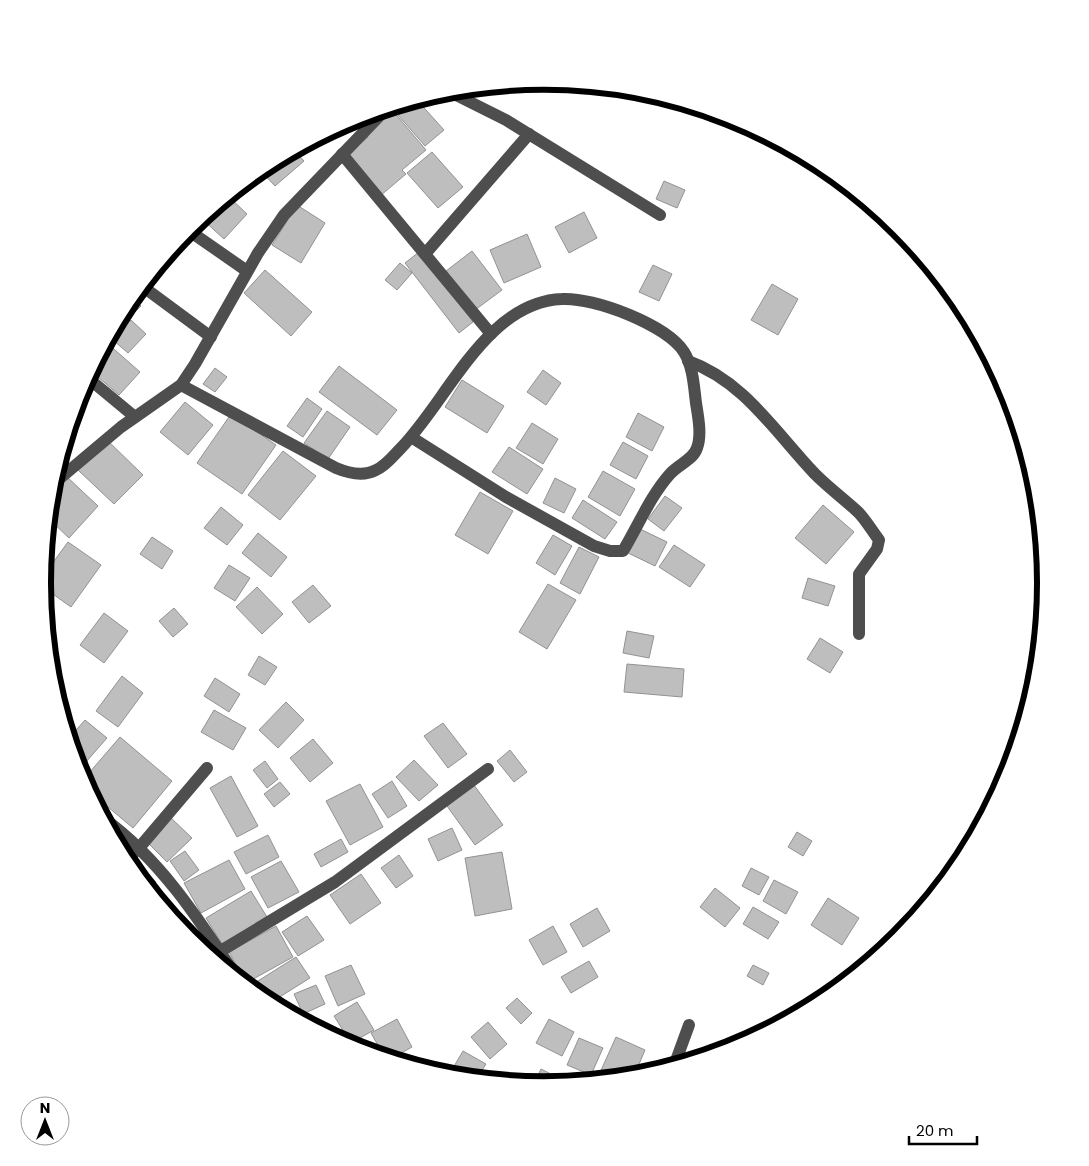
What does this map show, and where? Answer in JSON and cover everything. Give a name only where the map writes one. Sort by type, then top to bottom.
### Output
[{"type":"street","points":[[461,97],[506,120],[660,215]]},
{"type":"street","points":[[63,476],[135,418],[181,385],[211,337],[247,271],[284,215],[375,120]]},
{"type":"street","points":[[425,254],[528,134]]},
{"type":"street","points":[[342,154],[491,334]]},
{"type":"street","points":[[195,235],[247,271]]},
{"type":"street","points":[[148,290],[211,337]]},
{"type":"street","points":[[181,385],[346,472],[361,474],[376,470],[411,437],[491,334],[510,317],[533,305],[562,298],[594,302],[634,317],[667,336],[684,352],[688,361],[697,409],[698,446],[694,454],[671,472],[623,551],[610,552],[594,546],[506,497],[411,437]]},
{"type":"street","points":[[688,361],[703,366],[722,378],[761,411],[827,487],[858,512],[879,540],[877,549],[859,574],[859,634]]},
{"type":"street","points":[[94,383],[135,418]]},
{"type":"street","points":[[132,854],[207,768]]},
{"type":"street","points":[[219,952],[335,882],[488,769]]},
{"type":"street","points":[[117,829],[151,859],[189,908],[222,957]]},
{"type":"street","points":[[677,1058],[689,1025]]},
{"type":"building","points":[[422,106],[444,130],[425,146],[398,115],[403,111]]},
{"type":"building","points":[[395,113],[426,150],[402,170],[406,174],[380,196],[346,156],[368,137],[366,134],[388,116]]},
{"type":"building","points":[[432,152],[463,187],[438,208],[407,173]]},
{"type":"building","points":[[299,155],[304,161],[275,186],[266,176]]},
{"type":"building","points":[[664,181],[685,190],[677,208],[656,199]]},
{"type":"building","points":[[233,201],[247,214],[224,239],[207,223]]},
{"type":"building","points":[[297,205],[325,223],[301,263],[272,245]]},
{"type":"building","points":[[584,212],[597,238],[569,253],[555,227]]},
{"type":"building","points":[[527,234],[541,267],[504,283],[490,250]]},
{"type":"building","points":[[472,251],[502,290],[475,310],[446,271]]},
{"type":"building","points":[[419,252],[473,322],[459,333],[405,263]]},
{"type":"building","points":[[400,263],[412,273],[397,290],[385,280]]},
{"type":"building","points":[[653,265],[672,274],[659,301],[639,292]]},
{"type":"building","points":[[265,270],[312,312],[291,336],[244,293]]},
{"type":"building","points":[[772,284],[798,299],[778,335],[751,320]]},
{"type":"building","points":[[138,303],[141,306],[127,320]]},
{"type":"building","points":[[131,320],[146,334],[128,353],[114,341]]},
{"type":"building","points":[[111,347],[140,372],[119,395],[97,376]]},
{"type":"building","points":[[339,366],[397,410],[377,435],[319,392]]},
{"type":"building","points":[[215,368],[227,377],[215,392],[203,384]]},
{"type":"building","points":[[543,370],[561,383],[546,405],[527,392]]},
{"type":"building","points":[[462,380],[504,406],[487,433],[445,407]]},
{"type":"building","points":[[307,398],[322,409],[303,437],[287,426]]},
{"type":"building","points":[[185,402],[213,425],[188,455],[160,432]]},
{"type":"building","points":[[327,411],[350,427],[328,459],[304,443]]},
{"type":"building","points":[[638,413],[664,427],[652,451],[626,437]]},
{"type":"building","points":[[231,414],[276,445],[242,494],[197,463]]},
{"type":"building","points":[[532,423],[558,439],[543,464],[516,448]]},
{"type":"building","points":[[107,440],[143,475],[114,504],[78,470]]},
{"type":"building","points":[[623,442],[648,456],[636,479],[610,465]]},
{"type":"building","points":[[509,447],[543,469],[527,494],[492,472]]},
{"type":"building","points":[[283,451],[316,476],[280,520],[248,495]]},
{"type":"building","points":[[603,471],[635,489],[620,516],[588,497]]},
{"type":"building","points":[[66,476],[98,506],[69,538],[55,524],[63,480]]},
{"type":"building","points":[[555,478],[576,489],[564,513],[543,503]]},
{"type":"building","points":[[480,492],[513,511],[488,554],[455,535]]},
{"type":"building","points":[[665,496],[682,508],[664,531],[648,519]]},
{"type":"building","points":[[583,500],[617,522],[605,539],[572,518]]},
{"type":"building","points":[[823,505],[854,532],[826,564],[795,538]]},
{"type":"building","points":[[221,507],[243,525],[227,545],[204,528]]},
{"type":"building","points":[[638,528],[667,542],[655,566],[626,552]]},
{"type":"building","points":[[258,533],[287,557],[271,577],[242,553]]},
{"type":"building","points":[[553,535],[572,546],[555,575],[536,563]]},
{"type":"building","points":[[152,537],[173,551],[162,569],[140,554]]},
{"type":"building","points":[[68,542],[101,565],[71,607],[51,593],[52,564]]},
{"type":"building","points":[[674,545],[705,565],[690,587],[659,567]]},
{"type":"building","points":[[579,547],[599,557],[580,594],[560,583]]},
{"type":"building","points":[[229,565],[250,578],[235,601],[214,588]]},
{"type":"building","points":[[808,578],[835,586],[828,606],[802,598]]},
{"type":"building","points":[[548,584],[576,600],[547,649],[519,632]]},
{"type":"building","points":[[313,585],[331,606],[309,623],[292,602]]},
{"type":"building","points":[[257,587],[283,614],[262,634],[236,607]]},
{"type":"building","points":[[174,608],[188,624],[173,637],[159,621]]},
{"type":"building","points":[[104,613],[128,631],[104,663],[80,645]]},
{"type":"building","points":[[627,631],[654,636],[649,658],[623,653]]},
{"type":"building","points":[[820,638],[843,652],[830,673],[807,659]]},
{"type":"building","points":[[259,656],[277,667],[265,685],[248,675]]},
{"type":"building","points":[[627,664],[684,669],[682,697],[624,692]]},
{"type":"building","points":[[122,676],[143,693],[118,727],[96,711]]},
{"type":"building","points":[[215,678],[240,694],[229,712],[204,696]]},
{"type":"building","points":[[286,702],[304,720],[278,748],[259,730]]},
{"type":"building","points":[[214,710],[246,728],[233,750],[201,732]]},
{"type":"building","points":[[85,720],[107,738],[85,763],[74,732]]},
{"type":"building","points":[[443,723],[467,754],[448,768],[424,736]]},
{"type":"building","points":[[120,737],[172,781],[133,828],[103,803],[89,773]]},
{"type":"building","points":[[313,739],[333,763],[310,782],[290,758]]},
{"type":"building","points":[[510,750],[527,772],[514,782],[497,761]]},
{"type":"building","points":[[414,760],[438,785],[419,801],[396,777]]},
{"type":"building","points":[[265,761],[278,779],[267,788],[253,770]]},
{"type":"building","points":[[231,776],[258,826],[237,837],[210,788]]},
{"type":"building","points":[[392,781],[407,806],[388,818],[372,794]]},
{"type":"building","points":[[280,782],[290,794],[274,807],[264,794]]},
{"type":"building","points":[[360,784],[383,827],[350,845],[326,801]]},
{"type":"building","points":[[474,785],[503,825],[475,845],[447,806]]},
{"type":"building","points":[[170,817],[192,838],[167,862],[146,841]]},
{"type":"building","points":[[452,828],[462,850],[438,861],[428,839]]},
{"type":"building","points":[[797,832],[812,841],[803,856],[788,847]]},
{"type":"building","points":[[268,835],[279,857],[246,874],[234,852]]},
{"type":"building","points":[[341,839],[348,852],[321,867],[314,854]]},
{"type":"building","points":[[185,851],[199,870],[184,881],[170,861]]},
{"type":"building","points":[[502,852],[512,909],[475,916],[465,858]]},
{"type":"building","points":[[399,855],[413,876],[396,888],[381,868]]},
{"type":"building","points":[[229,860],[245,889],[201,913],[184,883]]},
{"type":"building","points":[[281,861],[299,892],[268,908],[251,877]]},
{"type":"building","points":[[140,866],[156,882],[154,884]]},
{"type":"building","points":[[751,868],[769,877],[759,895],[742,886]]},
{"type":"building","points":[[361,874],[381,903],[350,924],[330,895]]},
{"type":"building","points":[[774,880],[798,892],[786,914],[763,901]]},
{"type":"building","points":[[715,888],[740,908],[725,927],[700,907]]},
{"type":"building","points":[[251,891],[267,917],[222,944],[206,918]]},
{"type":"building","points":[[828,898],[859,918],[842,945],[811,925]]},
{"type":"building","points":[[753,907],[779,922],[768,939],[743,924]]},
{"type":"building","points":[[597,908],[610,931],[583,947],[570,924]]},
{"type":"building","points":[[307,916],[324,940],[298,956],[282,932]]},
{"type":"building","points":[[276,926],[293,957],[252,980],[239,970],[229,952]]},
{"type":"building","points":[[553,926],[567,952],[543,965],[529,940]]},
{"type":"building","points":[[296,957],[310,978],[278,998],[256,982]]},
{"type":"building","points":[[589,961],[598,977],[571,993],[561,977]]},
{"type":"building","points":[[351,965],[365,994],[338,1006],[325,976]]},
{"type":"building","points":[[753,965],[769,973],[763,985],[747,976]]},
{"type":"building","points":[[316,985],[325,1004],[304,1013],[294,994]]},
{"type":"building","points":[[517,998],[532,1013],[521,1024],[506,1008]]},
{"type":"building","points":[[357,1002],[374,1030],[357,1039],[345,1034],[334,1016]]},
{"type":"building","points":[[397,1019],[412,1047],[400,1054],[386,1050],[379,1048],[371,1033]]},
{"type":"building","points":[[549,1019],[574,1032],[562,1056],[536,1043]]},
{"type":"building","points":[[488,1022],[507,1044],[490,1059],[471,1037]]},
{"type":"building","points":[[616,1037],[645,1050],[638,1068],[600,1073]]},
{"type":"building","points":[[579,1038],[603,1048],[592,1074],[567,1065]]},
{"type":"building","points":[[463,1051],[486,1064],[481,1072],[453,1068]]},
{"type":"building","points":[[541,1069],[554,1076],[544,1076],[538,1076]]}]
